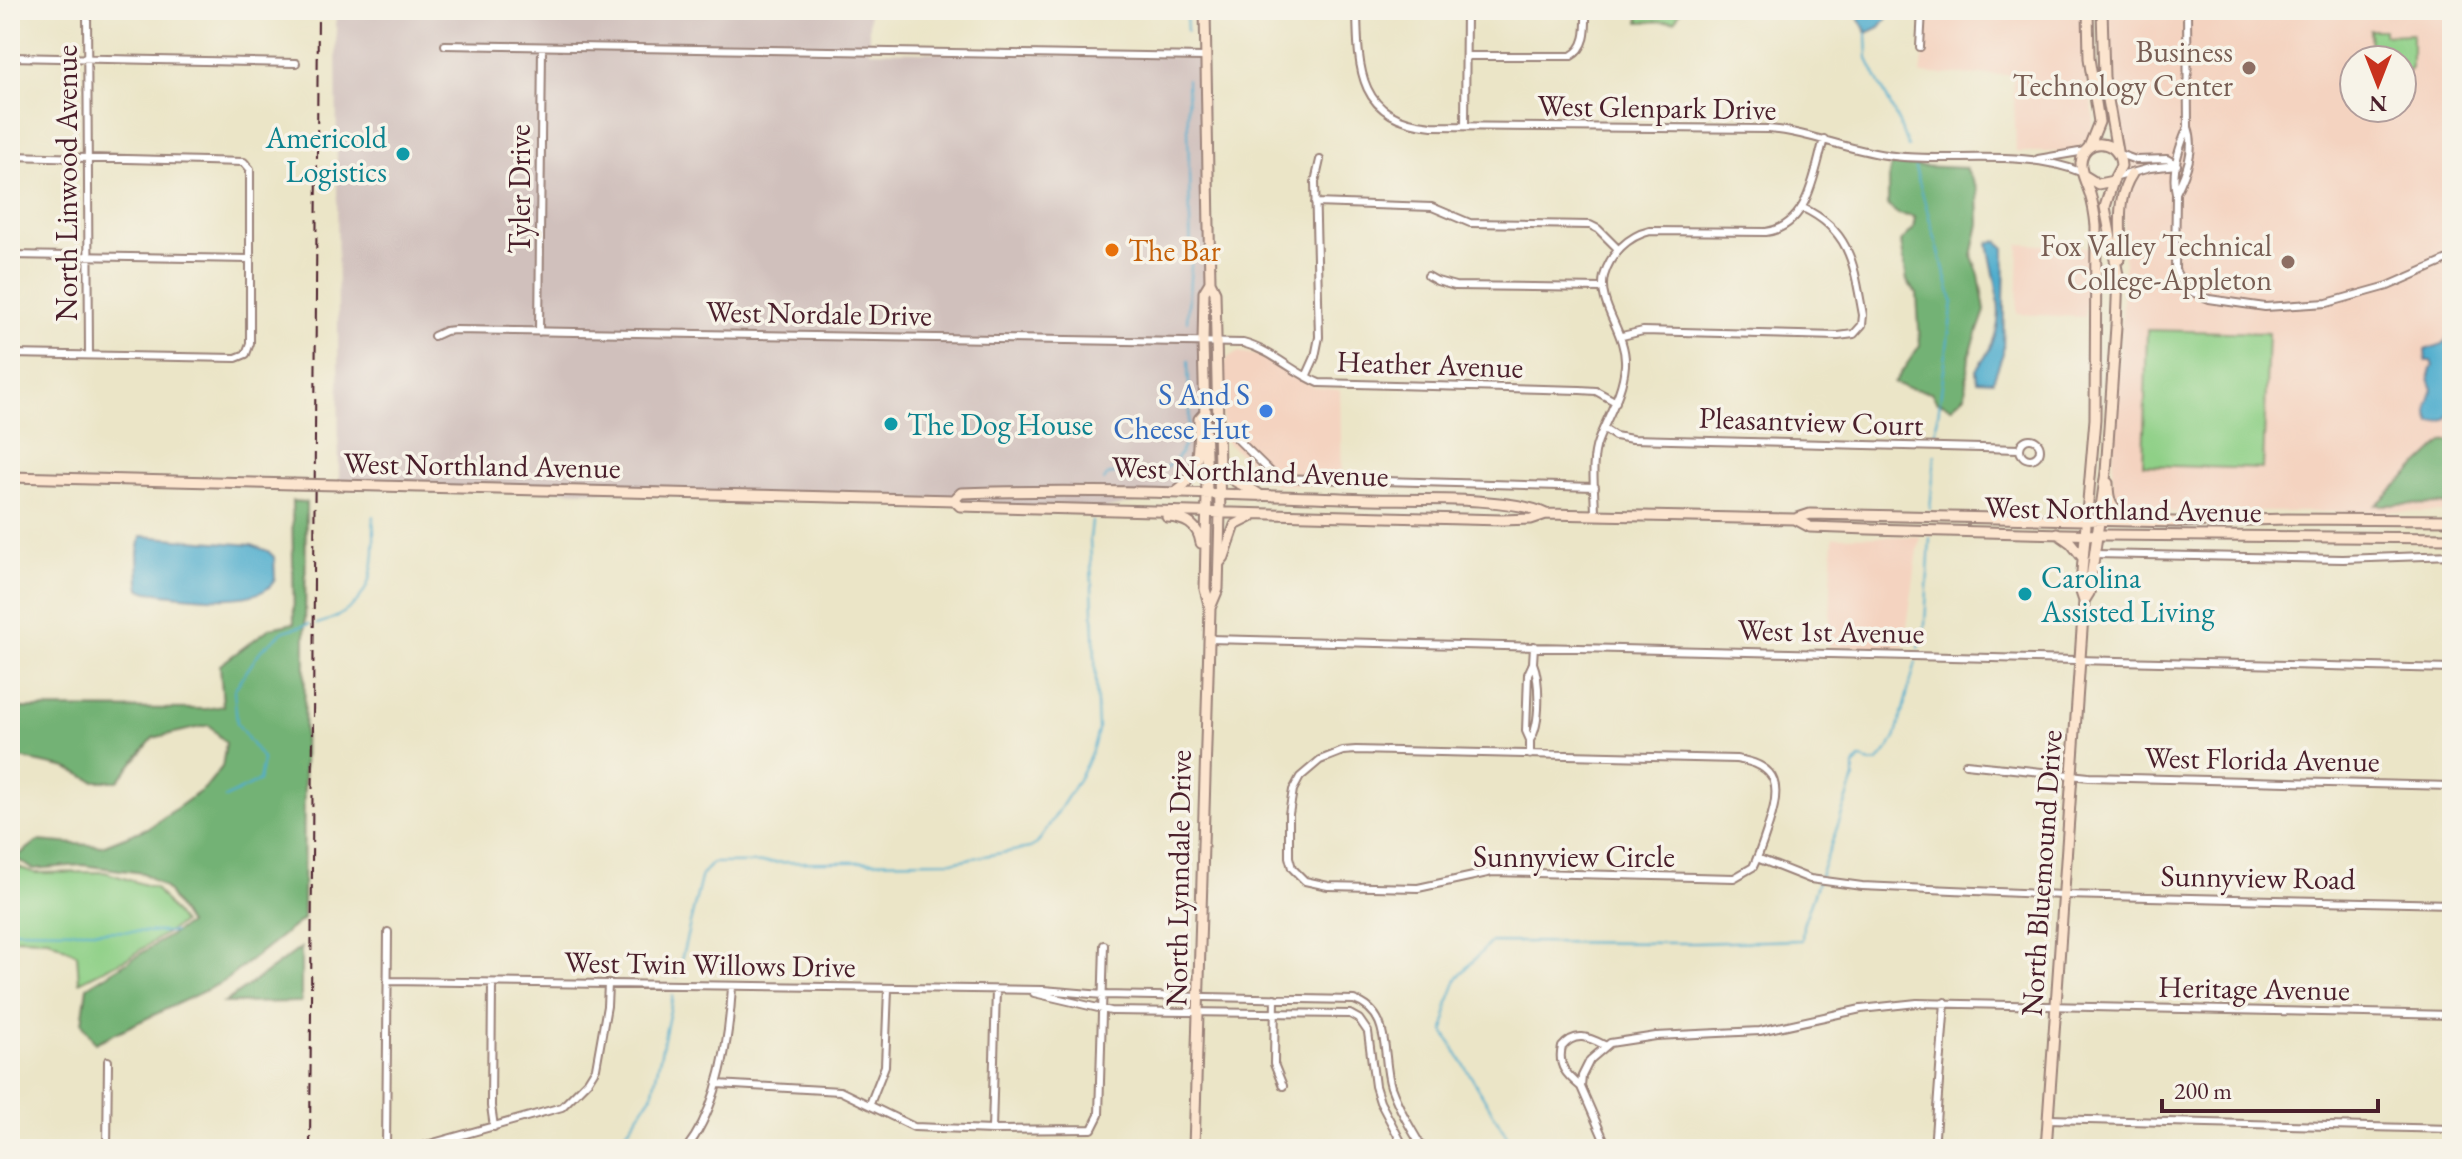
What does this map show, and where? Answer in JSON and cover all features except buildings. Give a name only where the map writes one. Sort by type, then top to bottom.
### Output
[{"type":"main road","name":"North Lynndale Drive","points":[[1205,10],[1210,282],[1215,292],[1221,494],[1218,589],[1210,608]]},
{"type":"main road","points":[[2088,10],[2089,58],[2099,122],[2081,162],[2084,175],[2098,184],[2115,179],[2121,166],[2104,77],[2102,10]]},
{"type":"main road","points":[[2087,150],[2103,144],[2118,153]]},
{"type":"main road","points":[[2118,275],[2121,201],[2132,174]]},
{"type":"main road","name":"North Bluemound Drive","points":[[2046,1149],[2084,601],[2081,592],[2083,559],[2095,419],[2096,226],[2084,175]]},
{"type":"main road","name":"North Bluemound Drive","points":[[2084,601],[2089,593],[2106,472],[2118,275],[2105,207],[2115,179]]},
{"type":"main road","name":"North Lynndale Drive","points":[[1194,1149],[1210,608],[1205,589],[1207,494],[1203,342],[1204,292],[1210,282]]},
{"type":"main road","points":[[1174,493],[1185,486],[1193,474],[1198,455],[1199,419],[1206,411]]},
{"type":"main road","points":[[1220,461],[1231,480],[1255,490],[1261,496]]},
{"type":"main road","points":[[2106,472],[2111,505],[2115,512],[2130,521]]},
{"type":"main road","name":"West Northland Avenue","points":[[10,477],[954,500],[960,506],[1502,520],[1531,519],[1546,514],[1795,519],[1810,514],[2099,521],[2452,520]]},
{"type":"main road","name":"West Northland Avenue","points":[[954,500],[961,493],[1034,490],[1221,494],[1468,502],[1532,506],[1546,514]]},
{"type":"main road","points":[[1117,509],[1126,515],[1184,519],[1196,529],[1205,550]]},
{"type":"main road","points":[[1219,563],[1235,525],[1245,518],[1267,514]]},
{"type":"main road","name":"West Northland Avenue","points":[[1795,519],[1810,527],[2097,535],[2452,538]]},
{"type":"main road","points":[[2057,533],[2071,543],[2083,559]]},
{"type":"street","name":"North Linwood Avenue","points":[[87,10],[89,355]]},
{"type":"street","name":"West Glenpark Drive","points":[[1357,10],[1358,60],[1367,89],[1392,115],[1421,125],[1780,130],[1893,156],[2035,160],[2063,166],[2084,175]]},
{"type":"street","points":[[1465,126],[1466,10]]},
{"type":"street","points":[[1466,56],[1571,56],[1583,43],[1586,10]]},
{"type":"street","points":[[1920,47],[1922,10]]},
{"type":"street","points":[[2176,193],[2187,167],[2191,141],[2188,127],[2187,10]]},
{"type":"street","points":[[445,45],[1205,57]]},
{"type":"street","name":"Tyler Drive","points":[[539,332],[542,47]]},
{"type":"street","points":[[10,57],[296,63]]},
{"type":"street","points":[[2188,127],[2173,182],[2176,193],[2175,270],[2183,285],[2192,292],[2209,299],[2265,307],[2327,303],[2388,286],[2452,258]]},
{"type":"street","points":[[1595,515],[1596,450],[1623,383],[1625,364],[1622,336],[1605,301],[1603,288],[1606,271],[1618,249],[1636,236],[1650,231],[1774,231],[1790,222],[1803,208],[1824,139]]},
{"type":"street","name":"West Glenpark Drive","points":[[2035,160],[2087,150]]},
{"type":"street","points":[[2118,153],[2136,160],[2167,159],[2176,165]]},
{"type":"street","points":[[10,156],[236,160],[247,164],[250,169],[250,343],[246,354],[236,358],[10,354]]},
{"type":"street","points":[[1306,377],[1318,347],[1315,182],[1320,160]]},
{"type":"street","points":[[2115,179],[2150,168],[2187,167]]},
{"type":"street","points":[[1315,203],[1426,207],[1470,223],[1590,225],[1601,231],[1618,249]]},
{"type":"street","points":[[1622,336],[1656,331],[1854,334],[1859,330],[1863,315],[1849,250],[1832,228],[1803,208]]},
{"type":"street","points":[[10,255],[250,259]]},
{"type":"street","points":[[1428,276],[1455,286],[1603,288]]},
{"type":"street","name":"West Nordale Drive","points":[[434,336],[455,330],[1203,342]]},
{"type":"street","name":"Heather Avenue","points":[[1203,342],[1257,347],[1319,383],[1596,391],[1616,402]]},
{"type":"street","name":"Pleasantview Court","points":[[1604,429],[1615,436],[1632,439],[2020,449]]},
{"type":"street","points":[[1220,430],[1228,430],[1277,478],[1595,487]]},
{"type":"street","points":[[1286,479],[1286,496]]},
{"type":"street","points":[[2094,554],[2343,559],[2452,555]]},
{"type":"street","name":"West 1st Avenue","points":[[1209,639],[2452,669]]},
{"type":"street","points":[[1530,755],[1530,740],[1526,731],[1528,674],[1533,663],[1534,646]]},
{"type":"street","name":"Sunnyview Circle","points":[[1356,750],[1530,755],[1736,759],[1759,765],[1773,779],[1777,798],[1757,858],[1749,871],[1729,879],[1492,872],[1418,888],[1316,885],[1305,881],[1292,868],[1288,844],[1293,790],[1300,777],[1332,754],[1356,750]]},
{"type":"street","name":"West Florida Avenue","points":[[1966,764],[2001,766],[2042,774],[2452,786]]},
{"type":"street","name":"Sunnyview Road","points":[[1757,858],[1803,877],[1830,883],[2064,895],[2452,904]]},
{"type":"street","points":[[386,1149],[388,932]]},
{"type":"street","points":[[717,1084],[830,1089],[850,1094],[914,1127],[1092,1129],[1099,1115],[1104,945]]},
{"type":"street","name":"West Twin Willows Drive","points":[[388,981],[996,990],[1031,992],[1103,1010],[1350,1014]]},
{"type":"street","points":[[492,983],[491,1106],[494,1127]]},
{"type":"street","points":[[412,1149],[557,1110],[588,1081],[596,1068],[608,984]]},
{"type":"street","points":[[686,1149],[706,1118],[717,1084],[732,987]]},
{"type":"street","points":[[870,1104],[885,1066],[888,989]]},
{"type":"street","points":[[992,1130],[996,990]]},
{"type":"street","name":"West Twin Willows Drive","points":[[1031,992],[1354,1000]]},
{"type":"street","points":[[1275,998],[1274,1064],[1283,1086]]},
{"type":"street","points":[[1405,1149],[1383,1109],[1375,1086],[1368,1032],[1359,1019],[1350,1014],[1354,1000],[1366,1005],[1381,1023],[1387,1071],[1398,1103],[1423,1149]]},
{"type":"street","points":[[1934,1149],[1945,1002]]},
{"type":"street","name":"Heritage Avenue","points":[[1581,1087],[1563,1070],[1560,1062],[1562,1047],[1579,1037],[1604,1045],[1656,1036],[1760,1031],[1861,1009],[1945,1002],[2452,1015]]},
{"type":"street","points":[[1604,1045],[1585,1069],[1581,1087],[1608,1149]]},
{"type":"street","points":[[107,1149],[108,1061]]},
{"type":"street","points":[[1383,1109],[1398,1103]]},
{"type":"street","points":[[2048,1119],[2452,1129]]},
{"type":"street","points":[[1674,1149],[1769,1149]]},
{"type":"shaded area","points":[[336,10],[869,10],[869,51],[1205,57],[1210,282],[1204,292],[1206,411],[1195,467],[1171,494],[1106,509],[960,506],[953,500],[339,485]]},
{"type":"shaded area","points":[[1929,10],[2084,10],[2086,74],[2094,118],[2085,143],[2064,152],[2016,152],[2013,75],[1921,74]]},
{"type":"shaded area","name":"Fox Valley Technical College-Appleton","points":[[2107,10],[2452,10],[2452,512],[2132,512],[2122,510],[2114,502],[2112,471],[2124,284],[2124,205],[2132,181],[2128,154],[2114,116],[2108,72]]},
{"type":"shaded area","points":[[2019,244],[2089,247],[2085,317],[2017,314]]},
{"type":"shaded area","points":[[1239,352],[1268,357],[1314,387],[1340,390],[1342,485],[1276,485],[1223,439],[1221,372],[1227,358]]},
{"type":"shaded area","points":[[1920,536],[1904,647],[1829,647],[1833,537]]},
{"type":"shaded area","points":[[758,1141],[1085,1142],[1085,1149],[758,1149]]},
{"type":"green space","points":[[1639,10],[1681,10],[1675,21],[1639,22]]},
{"type":"green space","points":[[2370,30],[2384,30],[2384,35],[2412,34],[2412,44],[2370,44]]},
{"type":"green space","points":[[1891,165],[1966,168],[1978,191],[1979,224],[1972,256],[1979,275],[1985,311],[1969,356],[1965,395],[1952,407],[1936,401],[1931,392],[1894,383],[1920,345],[1917,294],[1907,281],[1901,242],[1913,229],[1915,217],[1897,214],[1888,205]]},
{"type":"green space","points":[[2147,330],[2268,333],[2263,469],[2143,465]]},
{"type":"green space","points":[[2452,440],[2452,504],[2376,505],[2444,441]]},
{"type":"green space","points":[[292,501],[306,502],[303,919],[223,982],[95,1043],[82,1023],[87,987],[188,924],[166,889],[143,873],[82,865],[33,869],[15,858],[38,841],[102,846],[150,827],[205,788],[222,767],[226,743],[209,725],[153,738],[118,781],[94,781],[67,768],[10,756],[10,708],[206,709],[223,706],[220,665],[270,628],[294,623]]},
{"type":"green space","points":[[10,862],[35,873],[105,872],[155,888],[182,923],[128,958],[79,982],[77,954],[48,939],[10,938]]},
{"type":"green space","points":[[301,948],[301,1002],[224,1003]]},
{"type":"green space","points":[[1085,1142],[1194,1144],[1194,1149],[1085,1149]]},
{"type":"water","points":[[1854,10],[1893,10],[1880,27],[1867,33]]},
{"type":"water","points":[[1997,241],[2005,248],[2003,353],[1993,381],[1977,380],[1976,370],[1987,353],[1998,323],[1998,294],[1988,243]]},
{"type":"water","points":[[2452,333],[2452,409],[2444,420],[2431,423],[2428,410],[2433,389],[2429,377],[2433,366],[2431,361],[2426,361],[2425,350],[2443,344]]},
{"type":"water","points":[[141,536],[252,545],[274,557],[275,579],[267,589],[237,598],[148,592],[140,589],[139,584]]},
{"type":"waterway","points":[[1186,10],[1187,32]]},
{"type":"waterway","points":[[1867,33],[1868,59],[1908,147]]},
{"type":"waterway","points":[[1187,79],[1191,265],[1187,321]]},
{"type":"waterway","points":[[1915,168],[1953,301],[1935,438]]},
{"type":"waterway","points":[[1104,481],[1108,475],[1159,471],[1172,463],[1181,452],[1189,423],[1188,361]]},
{"type":"waterway","points":[[1930,509],[1935,455]]},
{"type":"waterway","points":[[317,624],[350,608],[368,584],[374,552],[373,516]]},
{"type":"waterway","points":[[677,977],[702,874],[712,863],[956,861],[1030,848],[1037,844],[1081,775],[1098,730],[1090,539],[1092,521]]},
{"type":"waterway","points":[[1919,648],[1925,624],[1930,538]]},
{"type":"waterway","points":[[225,798],[259,781],[263,760],[237,723],[234,690],[261,650],[284,631],[310,624]]},
{"type":"waterway","points":[[1515,1149],[1444,1032],[1448,1003],[1458,977],[1491,942],[1802,940],[1803,925],[1854,779],[1854,766],[1861,758],[1871,763],[1878,762],[1895,739],[1916,662]]},
{"type":"waterway","points":[[10,930],[174,932]]},
{"type":"waterway","points":[[608,1149],[630,1127],[652,1095],[673,996]]},
{"type":"railway","points":[[310,1149],[318,10]]},
{"type":"place","name":"Business Technology Center","points":[[2249,68]]},
{"type":"place","name":"Americold Logistics","points":[[403,154]]},
{"type":"place","name":"The Bar","points":[[1112,250]]},
{"type":"place","name":"Fox Valley Technical College-Appleton","points":[[2288,262]]},
{"type":"place","name":"S And S Cheese Hut","points":[[1266,411]]},
{"type":"place","name":"The Dog House","points":[[891,424]]},
{"type":"place","name":"Carolina Assisted Living","points":[[2025,594]]}]
